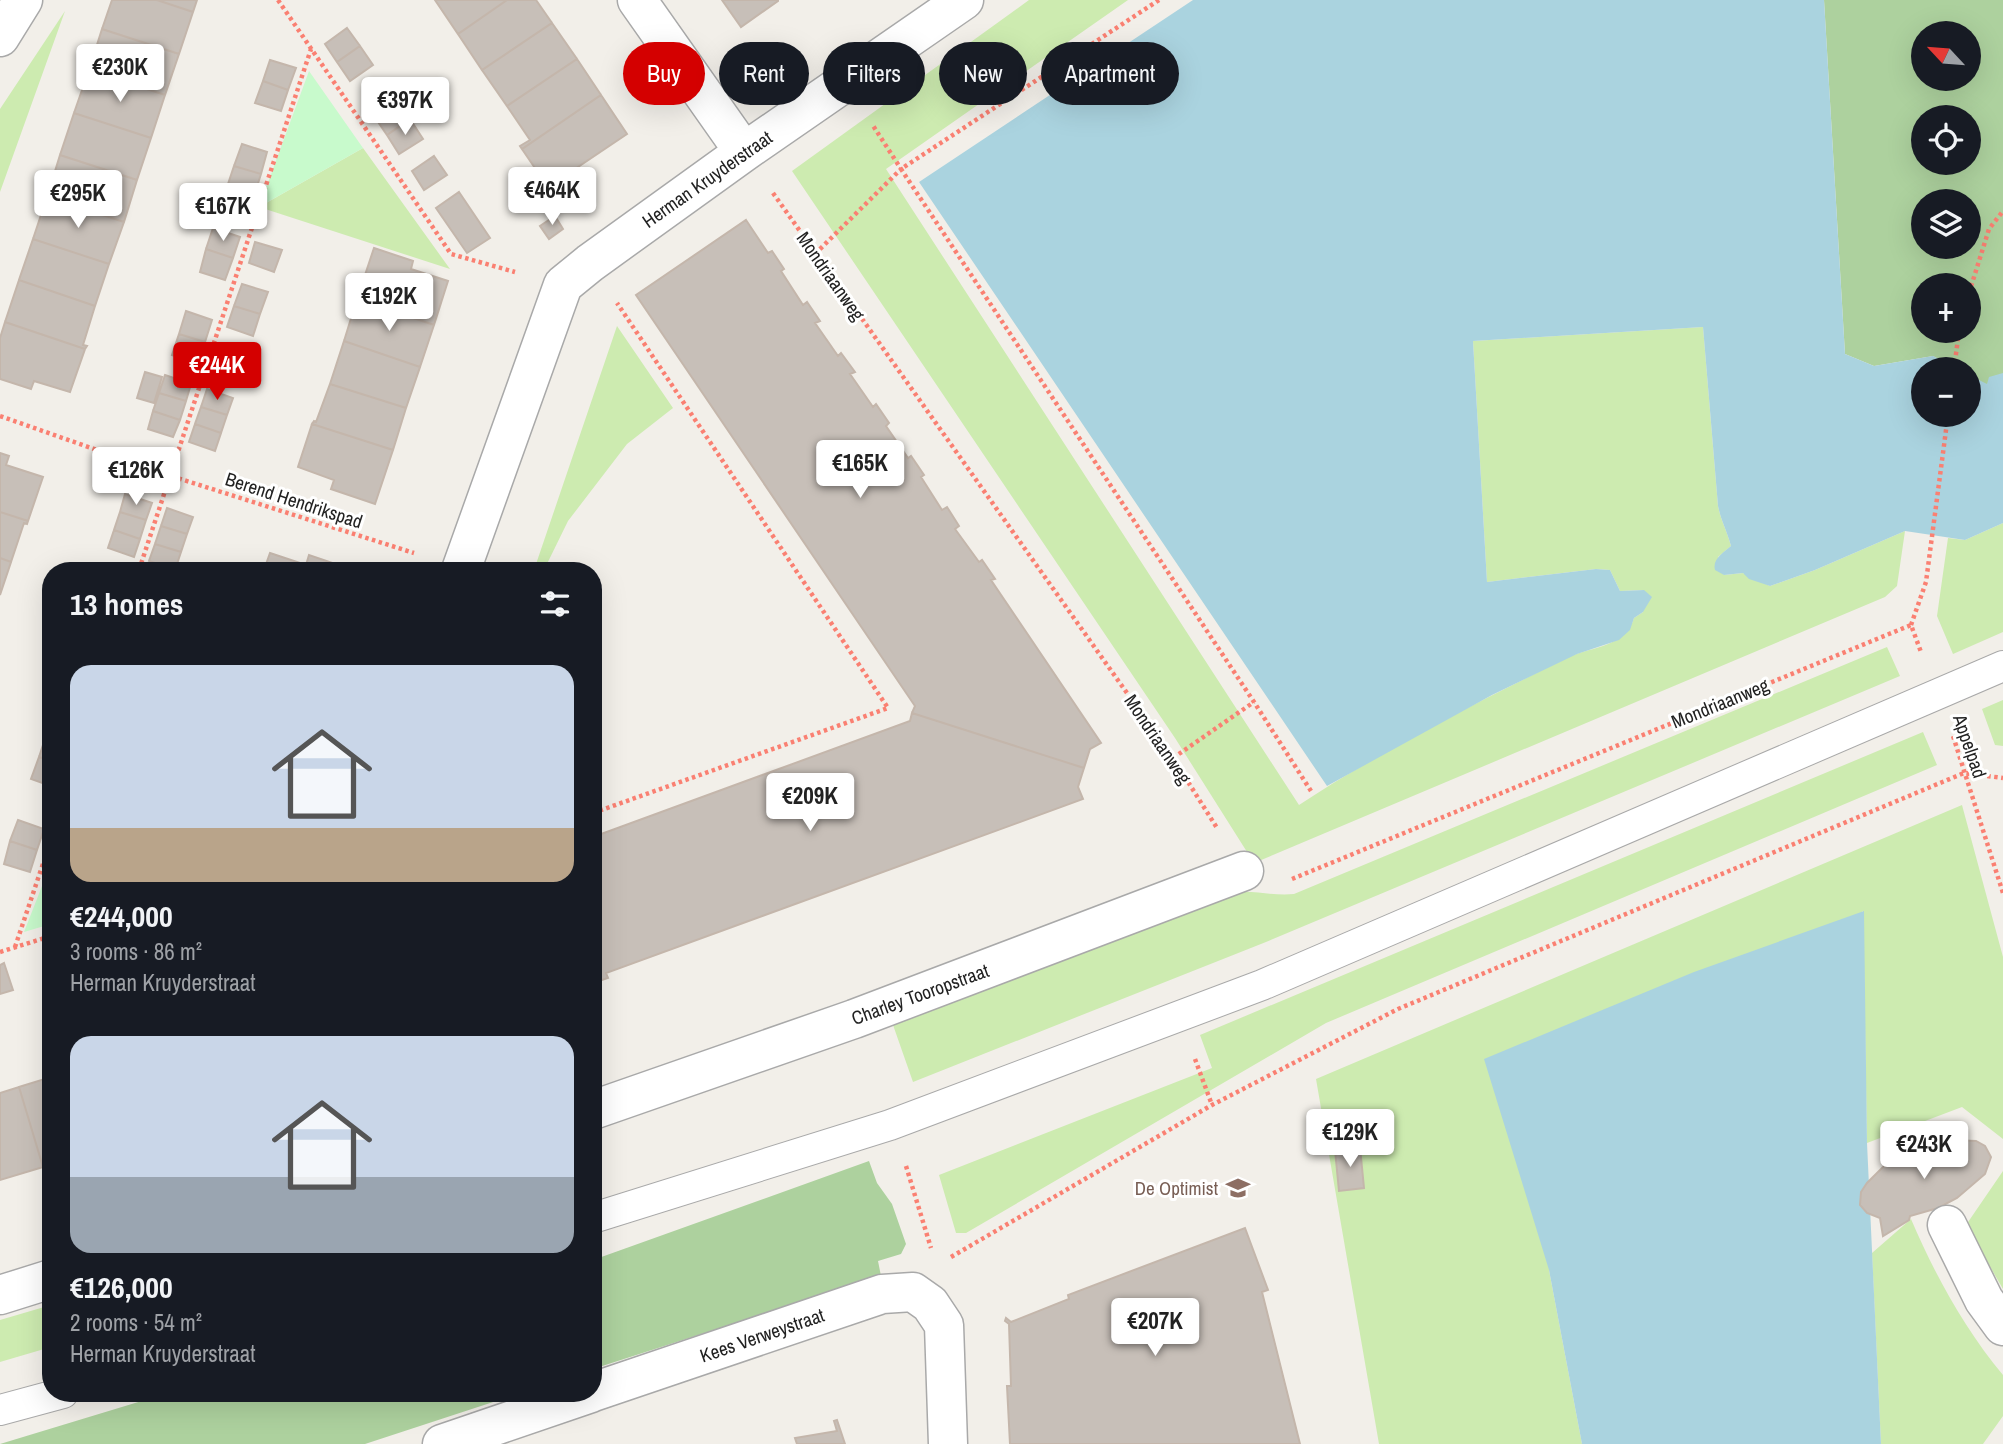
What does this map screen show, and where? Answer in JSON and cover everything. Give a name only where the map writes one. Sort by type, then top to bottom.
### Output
[{"type":"street","points":[[0,37],[23,0]]},
{"type":"street","points":[[637,0],[744,152]]},
{"type":"street","name":"Herman Kruyderstraat","points":[[903,42],[964,0]]},
{"type":"street","name":"Herman Kruyderstraat","points":[[576,274],[823,97]]},
{"type":"street","points":[[465,562],[576,274]]},
{"type":"street","name":"Charley Tooropstraat","points":[[602,1107],[867,1014],[1244,871]]},
{"type":"street","points":[[1947,1225],[1984,1300],[2003,1326]]},
{"type":"street","points":[[0,1295],[42,1282]]},
{"type":"street","name":"Kees Verweystraat","points":[[602,1390],[883,1294],[913,1292],[930,1304],[944,1325],[948,1444]]},
{"type":"street","name":"Kees Verweystraat","points":[[442,1444],[566,1402]]},
{"type":"lane","points":[[602,1215],[890,1125],[1262,985],[2003,666]]},
{"type":"lane","points":[[0,1410],[42,1399]]},
{"type":"path","points":[[278,0],[451,254],[576,274],[888,708],[602,810]]},
{"type":"path","points":[[815,254],[901,169],[1159,0]]},
{"type":"path","points":[[142,562],[311,49]]},
{"type":"path","points":[[860,105],[1311,792]]},
{"type":"path","name":"Mondriaanweg","points":[[744,152],[1172,758],[1244,871],[1277,885],[1911,625]]},
{"type":"path","points":[[1975,273],[1989,229],[2003,211]]},
{"type":"path","name":"Berend Hendrikspad","points":[[0,416],[171,476],[440,562]]},
{"type":"path","points":[[1911,625],[1926,582],[1946,427]]},
{"type":"path","name":"Appelpad","points":[[1911,625],[2003,893]]},
{"type":"path","points":[[1172,758],[1254,702]]},
{"type":"path","points":[[948,1259],[1212,1105],[1398,1009],[1964,773],[2003,778]]},
{"type":"path","points":[[15,947],[42,867]]},
{"type":"path","points":[[0,952],[42,939]]},
{"type":"path","points":[[1191,1048],[1212,1105]]},
{"type":"green space","points":[[1029,0],[1128,0],[1068,42],[1041,42],[1041,61],[1027,71],[1027,42],[971,42]]},
{"type":"green space","points":[[1824,0],[2003,0],[2003,380],[1987,385],[1981,382],[1981,357],[1911,357],[1911,360],[1874,366],[1845,354]]},
{"type":"green space","points":[[65,11],[0,192],[0,109]]},
{"type":"green space","points":[[939,65],[939,105],[978,105],[886,169],[1299,805],[1398,745],[1466,709],[1569,657],[1616,640],[1630,628],[1634,618],[1643,612],[1644,590],[1620,591],[1610,570],[1596,569],[1487,582],[1473,341],[1703,327],[1718,506],[1731,546],[1718,557],[1724,575],[1743,573],[1770,586],[1815,570],[1905,531],[1897,586],[1885,597],[1254,863],[1175,738],[792,171],[883,105],[925,105],[925,75]]},
{"type":"green space","points":[[309,71],[363,148],[259,207]]},
{"type":"green space","points":[[363,148],[450,269],[259,207]]},
{"type":"green space","points":[[617,326],[673,408],[627,444],[568,521],[548,562],[537,562]]},
{"type":"green space","points":[[2003,523],[2003,632],[1953,654],[1937,616],[1948,538],[1965,540]]},
{"type":"green space","points":[[1887,647],[1900,676],[1266,942],[913,1082],[893,1025],[1239,892],[1294,894]]},
{"type":"green space","points":[[2003,700],[2003,746],[1995,745],[1982,709]]},
{"type":"green space","points":[[1923,732],[1937,765],[1326,1023],[966,1233],[956,1233],[939,1175],[1212,1068],[1200,1035]]},
{"type":"green space","points":[[1962,805],[2003,957],[2003,1139],[1962,1107],[1867,1143],[1863,911],[1549,1270],[1582,1444],[1379,1444],[1316,1079]]},
{"type":"green space","points":[[42,886],[42,927],[24,932]]},
{"type":"green space","points":[[869,1161],[877,1183],[892,1204],[906,1244],[901,1254],[878,1261],[881,1276],[602,1366],[602,1257]]},
{"type":"green space","points":[[2003,1171],[2003,1289],[1966,1225]]},
{"type":"green space","points":[[1911,1219],[1951,1300],[2003,1375],[2003,1416],[1983,1444],[1881,1444],[1872,1253]]},
{"type":"green space","points":[[42,1308],[42,1350],[0,1362],[0,1320]]},
{"type":"green space","points":[[138,1402],[493,1402],[365,1444],[0,1444]]},
{"type":"water","points":[[1193,0],[1824,0],[1845,354],[1874,366],[1911,360],[1911,427],[1981,427],[1981,381],[1987,384],[1989,377],[2003,373],[2003,523],[1965,540],[1905,531],[1815,570],[1770,586],[1749,579],[1743,573],[1724,575],[1715,570],[1715,562],[1731,546],[1718,506],[1703,327],[1473,341],[1487,582],[1596,569],[1610,570],[1620,591],[1644,590],[1652,597],[1643,612],[1634,618],[1630,630],[1619,640],[1577,654],[1492,695],[1327,786],[919,182],[1041,101],[1041,105],[1179,105],[1179,42],[1130,42]]},
{"type":"water","points":[[1864,911],[1867,1143],[1881,1444],[1582,1444],[1549,1270],[1484,1059],[1694,972]]},
{"type":"building","points":[[112,0],[157,0],[193,12],[179,54],[102,29]]},
{"type":"building","points":[[157,0],[197,0],[193,12]]},
{"type":"building","points":[[435,0],[507,0],[458,34]]},
{"type":"building","points":[[507,0],[536,0],[552,23],[482,70],[458,34]]},
{"type":"building","points":[[722,0],[778,0],[778,1],[741,27]]},
{"type":"building","points":[[552,23],[577,59],[507,106],[482,70]]},
{"type":"building","points":[[347,28],[360,46],[337,62],[325,44]]},
{"type":"building","points":[[102,29],[179,54],[165,95],[89,70]]},
{"type":"building","points":[[360,46],[373,65],[350,81],[337,62]]},
{"type":"building","points":[[577,59],[601,95],[522,149],[520,146],[530,140],[507,106]]},
{"type":"building","points":[[270,60],[296,68],[288,90],[263,81]]},
{"type":"building","points":[[89,70],[165,95],[151,138],[74,113]]},
{"type":"building","points":[[263,81],[288,90],[281,111],[255,103]]},
{"type":"building","points":[[601,95],[627,134],[548,187],[522,149]]},
{"type":"building","points":[[396,100],[410,119],[387,135],[374,116]]},
{"type":"building","points":[[74,113],[151,138],[137,180],[60,155]]},
{"type":"building","points":[[410,119],[423,139],[399,154],[387,135]]},
{"type":"building","points":[[242,144],[267,152],[261,174],[234,166]]},
{"type":"building","points":[[60,155],[137,180],[124,222],[47,197]]},
{"type":"building","points":[[434,156],[447,175],[424,190],[412,171]]},
{"type":"building","points":[[234,166],[261,174],[254,196],[227,187]]},
{"type":"building","points":[[459,192],[490,238],[467,253],[436,208]]},
{"type":"building","points":[[47,197],[124,222],[109,264],[33,239]]},
{"type":"building","points":[[555,216],[563,229],[549,239],[540,226]]},
{"type":"building","points":[[746,220],[768,253],[772,251],[784,269],[781,271],[803,305],[807,302],[820,321],[815,323],[838,356],[841,353],[855,372],[850,374],[873,407],[876,404],[889,423],[886,426],[908,458],[911,456],[924,475],[921,477],[942,510],[947,507],[959,526],[955,529],[995,579],[991,580],[1101,743],[1090,749],[1084,768],[912,713],[915,706],[636,295]]},
{"type":"building","points":[[213,228],[240,237],[233,258],[206,249]]},
{"type":"building","points":[[33,239],[109,264],[95,306],[19,280]]},
{"type":"building","points":[[255,242],[282,250],[274,272],[249,263]]},
{"type":"building","points":[[374,248],[413,261],[411,269],[448,281],[434,325],[357,299]]},
{"type":"building","points":[[206,249],[233,258],[225,280],[200,272]]},
{"type":"building","points":[[19,280],[95,306],[83,345],[87,346],[85,349],[5,322]]},
{"type":"building","points":[[242,284],[268,292],[260,314],[234,306]]},
{"type":"building","points":[[357,299],[434,325],[420,367],[344,341]]},
{"type":"building","points":[[234,306],[260,314],[253,336],[227,327]]},
{"type":"building","points":[[186,311],[212,320],[205,342],[179,334]]},
{"type":"building","points":[[5,322],[85,349],[70,392],[34,381],[31,389],[0,379],[0,338]]},
{"type":"building","points":[[179,334],[205,342],[198,363],[172,355]]},
{"type":"building","points":[[344,341],[420,367],[406,408],[330,384]]},
{"type":"building","points":[[221,347],[247,356],[240,378],[213,369]]},
{"type":"building","points":[[145,372],[162,377],[154,403],[137,398]]},
{"type":"building","points":[[165,375],[191,384],[186,401],[159,393]]},
{"type":"building","points":[[330,384],[406,408],[393,450],[312,424],[316,422]]},
{"type":"building","points":[[207,389],[233,398],[227,415],[201,407]]},
{"type":"building","points":[[159,393],[186,401],[180,420],[153,411]]},
{"type":"building","points":[[201,407],[227,415],[221,433],[195,424]]},
{"type":"building","points":[[153,411],[180,420],[173,437],[148,429]]},
{"type":"building","points":[[195,424],[221,433],[215,451],[189,442]]},
{"type":"building","points":[[312,424],[393,450],[375,504],[331,489],[334,480],[298,467]]},
{"type":"building","points":[[0,453],[9,456],[6,465],[43,477],[28,521],[0,512]]},
{"type":"building","points":[[125,494],[152,503],[146,520],[120,512]]},
{"type":"building","points":[[167,508],[193,517],[187,534],[161,526]]},
{"type":"building","points":[[0,512],[28,521],[27,524],[24,523],[11,562],[0,558]]},
{"type":"building","points":[[120,512],[146,520],[140,539],[114,530]]},
{"type":"building","points":[[161,526],[187,534],[181,552],[155,544]]},
{"type":"building","points":[[114,530],[140,539],[134,557],[108,548]]},
{"type":"building","points":[[155,544],[181,552],[178,562],[149,561]]},
{"type":"building","points":[[270,553],[297,562],[267,562]]},
{"type":"building","points":[[309,555],[330,562],[307,562]]},
{"type":"building","points":[[0,558],[11,562],[0,595]]},
{"type":"building","points":[[912,713],[1084,768],[1078,787],[1083,799],[606,973],[608,978],[602,980],[602,834],[910,721]]},
{"type":"building","points":[[39,757],[42,758],[42,783],[31,779]]},
{"type":"building","points":[[18,820],[42,828],[37,850],[10,841]]},
{"type":"building","points":[[10,841],[37,850],[30,872],[4,864]]},
{"type":"building","points":[[4,963],[13,990],[0,994],[0,965]]},
{"type":"building","points":[[42,1080],[42,1164],[19,1087]]},
{"type":"building","points":[[19,1087],[42,1167],[0,1180],[0,1093]]},
{"type":"building","points":[[1952,1140],[1976,1141],[1985,1146],[1991,1157],[1985,1174],[1957,1198],[1938,1208],[1910,1216],[1909,1220],[1883,1236],[1880,1218],[1867,1213],[1860,1205],[1861,1192],[1867,1183],[1883,1167],[1901,1156]]},
{"type":"building","points":[[1360,1147],[1364,1188],[1339,1191],[1335,1150]]},
{"type":"building","points":[[1245,1228],[1268,1290],[1262,1292],[1300,1444],[1010,1444],[1007,1386],[1011,1386],[1009,1324],[1005,1321],[1006,1318],[1011,1322],[1069,1299],[1068,1295]]},
{"type":"building","points":[[837,1420],[845,1444],[797,1444],[795,1438],[837,1431],[834,1421]]},
{"type":"place","name":"De Optimist","points":[[1238,1188]]}]
